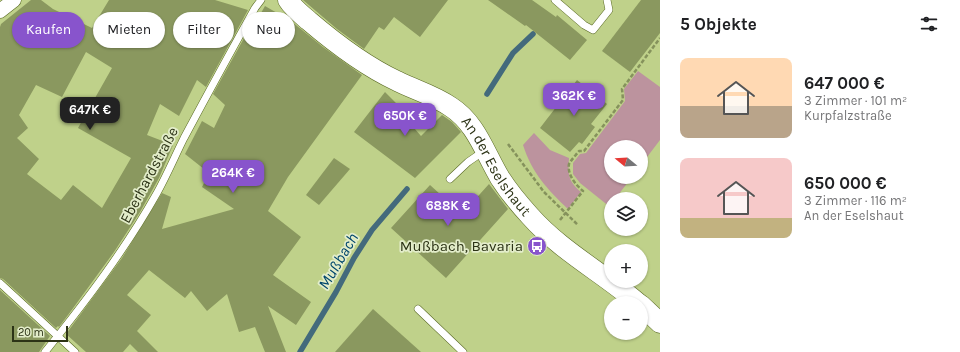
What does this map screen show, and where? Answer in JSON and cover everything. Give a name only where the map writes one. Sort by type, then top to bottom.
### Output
[{"type":"main road","name":"An der Eselshaut","points":[[288,0],[303,16],[363,61],[397,81],[437,98],[461,114],[475,132],[510,193],[531,218],[549,235],[629,296]]},
{"type":"main road","points":[[648,312],[660,323]]},
{"type":"street","points":[[0,11],[14,0]]},
{"type":"lane","name":"Eberhardstraße","points":[[46,352],[109,270],[143,218],[158,192],[183,140],[255,8],[261,0]]},
{"type":"lane","points":[[555,0],[584,25],[593,30],[610,10],[607,0]]},
{"type":"lane","points":[[450,179],[468,162],[486,150]]},
{"type":"lane","points":[[0,283],[75,352]]},
{"type":"lane","points":[[418,309],[463,352]]},
{"type":"path","points":[[549,235],[584,191],[569,174],[570,163],[579,152],[584,151],[623,100],[622,89],[660,38]]},
{"type":"path","points":[[508,144],[544,192],[578,225]]},
{"type":"shaded area","points":[[638,71],[660,87],[660,140],[648,156],[648,140],[604,140],[604,184],[627,184],[620,192],[604,192],[604,202],[580,183],[573,174],[573,163],[580,154],[586,153],[625,101],[624,89]]},
{"type":"shaded area","points":[[534,133],[550,150],[569,158],[571,181],[581,192],[568,209],[541,180],[531,164],[523,145]]},
{"type":"building","points":[[31,0],[41,0],[59,12],[16,12]]},
{"type":"building","points":[[109,0],[215,0],[248,10],[247,12],[242,12],[242,21],[234,36],[234,12],[173,12],[173,48],[227,48],[206,87],[197,80],[179,116],[160,104],[147,135],[173,145],[159,178],[140,212],[114,252],[59,327],[58,326],[56,328],[3,279],[0,278],[1,24],[12,15],[12,48],[85,48],[85,25],[92,28],[93,26],[93,48],[165,48],[165,12],[102,12]],"holes":[[[86,52],[112,68],[78,128],[131,158],[102,208],[73,185],[61,200],[27,174],[39,159],[17,138],[28,128],[19,115],[36,85],[62,97]]]},
{"type":"building","points":[[303,0],[448,0],[420,37],[394,17],[384,30],[379,27],[364,49],[337,29]]},
{"type":"building","points":[[488,0],[532,0],[556,17],[557,15],[587,40],[570,60],[526,25],[525,26]]},
{"type":"building","points":[[641,0],[660,0],[660,33],[630,72],[602,51]]},
{"type":"building","points":[[265,6],[275,12],[262,12]]},
{"type":"building","points":[[295,24],[323,47],[362,75],[288,177],[268,211],[301,237],[273,275],[311,302],[296,325],[268,306],[286,352],[265,352],[255,327],[239,332],[227,294],[207,311],[191,291],[185,298],[149,270],[127,295],[151,315],[137,331],[158,352],[138,352],[130,344],[123,352],[86,352],[66,334],[122,258],[162,193],[171,197],[162,229],[234,209],[202,187],[209,173],[185,154],[202,121],[214,128],[225,105],[213,94],[242,42],[242,48],[295,48]]},
{"type":"building","points":[[577,80],[607,104],[591,124],[595,127],[582,144],[579,142],[570,152],[540,128]]},
{"type":"building","points":[[385,92],[397,104],[401,113],[421,136],[442,115],[452,122],[461,132],[415,178],[354,132]]},
{"type":"building","points":[[334,158],[350,169],[319,205],[306,195]]},
{"type":"building","points":[[489,184],[508,209],[446,278],[391,228],[430,185],[462,214]]},
{"type":"building","points":[[0,290],[50,336],[39,352],[0,352]]},
{"type":"building","points":[[373,309],[421,352],[335,352]]},
{"type":"waterway","name":"Mußbach","points":[[487,94],[513,53],[533,34]]},
{"type":"waterway","name":"Mußbach","points":[[300,352],[336,292],[354,258],[372,230],[407,189]]},
{"type":"place","name":"Mußbach, Bavaria","points":[[537,246]]}]
